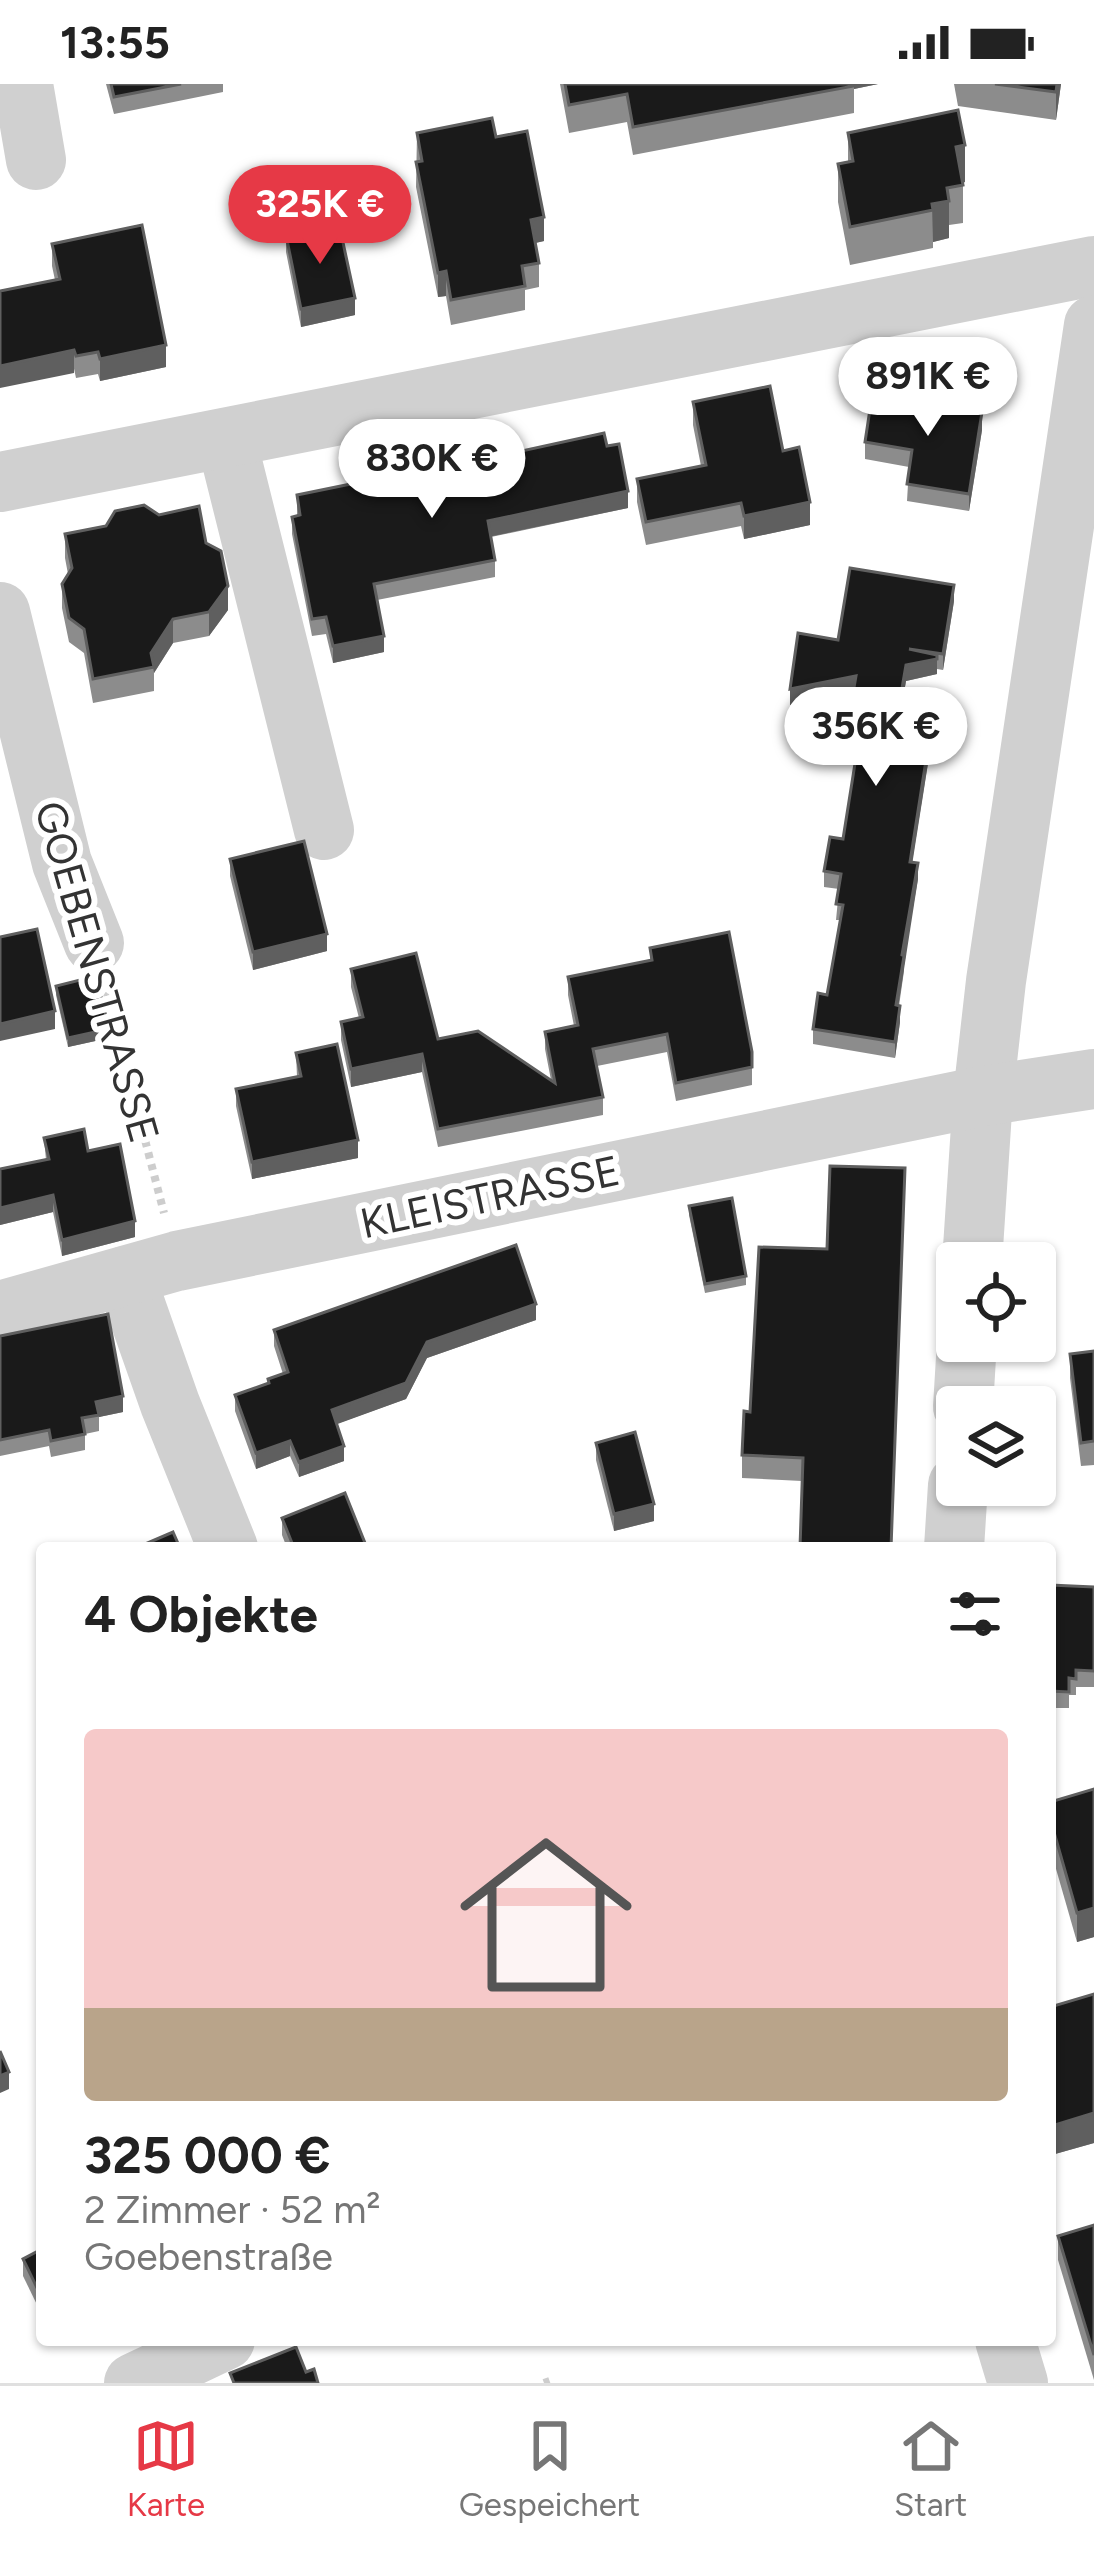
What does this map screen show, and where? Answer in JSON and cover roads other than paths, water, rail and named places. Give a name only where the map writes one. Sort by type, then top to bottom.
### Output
[{"type":"street","points":[[23,84],[36,160]]},
{"type":"street","points":[[0,482],[1094,266]]},
{"type":"street","points":[[973,1242],[996,981],[1094,330]]},
{"type":"street","points":[[226,438],[324,830]]},
{"type":"street","name":"GOEBENSTRASSE","points":[[0,612],[62,863],[94,943]]},
{"type":"street","name":"KLEISTRASSE","points":[[0,1311],[151,1269],[983,1096],[1094,1078]]},
{"type":"street","points":[[151,1269],[170,1404],[226,1542]]},
{"type":"street","points":[[953,1542],[956,1506]]},
{"type":"street","points":[[134,2383],[212,2346]]},
{"type":"street","points":[[1007,2346],[1018,2383]]}]
